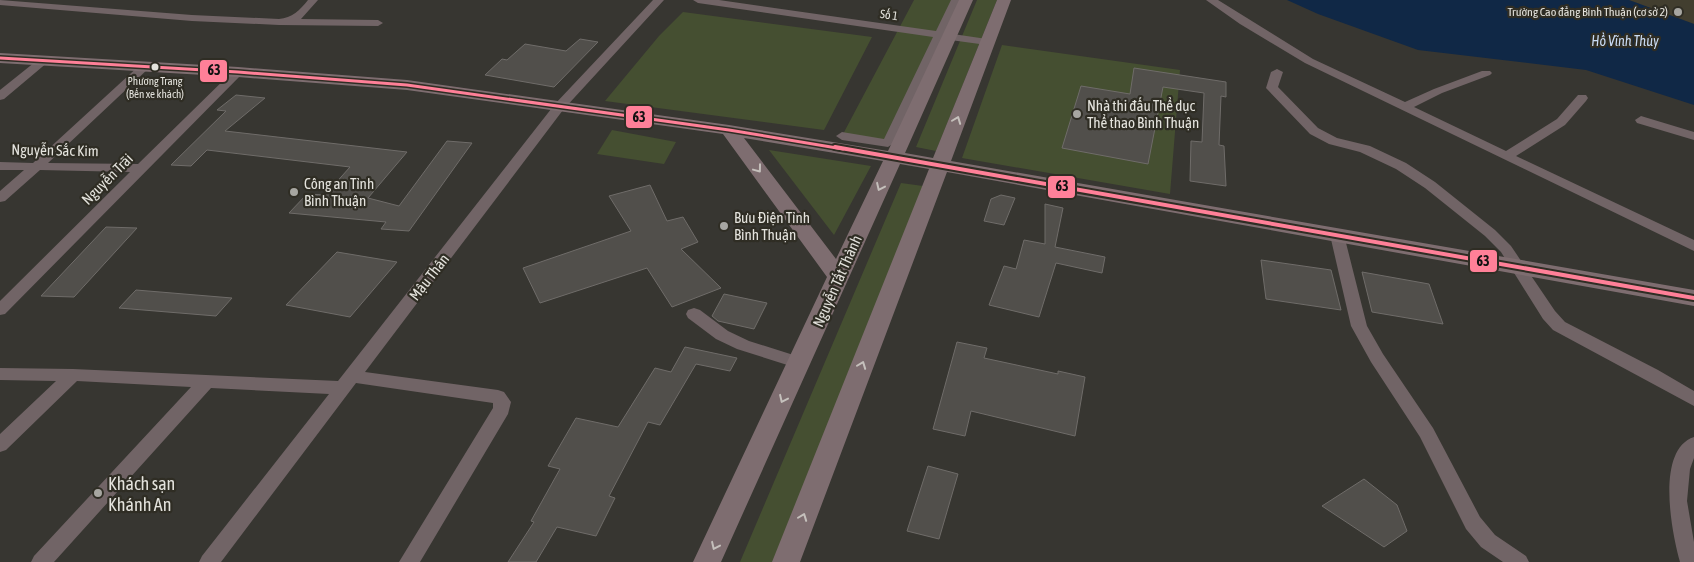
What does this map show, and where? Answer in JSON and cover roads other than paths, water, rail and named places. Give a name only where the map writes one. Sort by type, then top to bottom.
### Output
[{"type":"street","points":[[291,22],[313,0]]},
{"type":"street","name":"Mậu Thân","points":[[209,562],[559,106],[659,0]]},
{"type":"street","name":"Số 1","points":[[698,0],[988,42]]},
{"type":"street","points":[[772,11],[780,0]]},
{"type":"street","points":[[842,136],[888,143],[946,36],[956,0]]},
{"type":"street","name":"Nguyễn Tất Thành","points":[[707,562],[894,157],[946,36],[966,0]]},
{"type":"street","points":[[786,562],[1004,0]]},
{"type":"street","points":[[1211,0],[1309,61],[1689,244],[1694,230]]},
{"type":"street","points":[[0,2],[201,18],[378,23]]},
{"type":"street","points":[[0,58],[238,72],[407,85],[729,130],[1515,265],[1694,298]]},
{"type":"street","points":[[0,96],[44,60]]},
{"type":"street","points":[[0,198],[145,66]]},
{"type":"street","name":"Nguyễn Trãi","points":[[0,310],[238,72]]},
{"type":"street","points":[[1277,72],[1272,88],[1314,131],[1333,141],[1366,149],[1411,172],[1490,233],[1506,249],[1548,315],[1559,326],[1652,374],[1694,399]]},
{"type":"street","points":[[1405,107],[1438,91],[1486,73]]},
{"type":"street","points":[[1507,156],[1561,122],[1582,98]]},
{"type":"street","points":[[1641,120],[1694,136]]},
{"type":"street","points":[[729,130],[838,276]]},
{"type":"street","name":"Nguyễn Sắc Kim","points":[[0,166],[140,168]]},
{"type":"street","points":[[1337,235],[1359,326],[1377,358],[1427,433],[1473,523],[1488,541],[1519,562]]},
{"type":"street","points":[[694,314],[722,335],[743,345],[800,363]]},
{"type":"street","points":[[0,374],[207,381],[347,382],[498,397],[502,402],[502,409],[409,562]]},
{"type":"street","points":[[0,445],[73,375]]},
{"type":"street","points":[[41,562],[207,381]]},
{"type":"street","points":[[1690,562],[1679,517],[1679,484],[1684,456],[1694,444]]},
{"type":"water","name":"Hồ Vĩnh Thủy","points":[[1287,0],[1629,0],[1694,24],[1694,105],[1586,70],[1418,50],[1318,14]]},
{"type":"place","name":"Trường Cao đẳng Bình Thuận (cơ sở 2)","points":[[1678,12]]},
{"type":"place","name":"Phương Trang (Bến xe khách)","points":[[155,67]]},
{"type":"place","name":"Nhà thi đấu Thể dục Thể thao Bình Thuận","points":[[1077,114]]},
{"type":"place","name":"Công an Tỉnh Bình Thuận","points":[[294,192]]},
{"type":"place","name":"Bưu Điện Tỉnh Bình Thuận","points":[[724,226]]},
{"type":"place","name":"Khách sạn Khánh An","points":[[98,493]]}]
